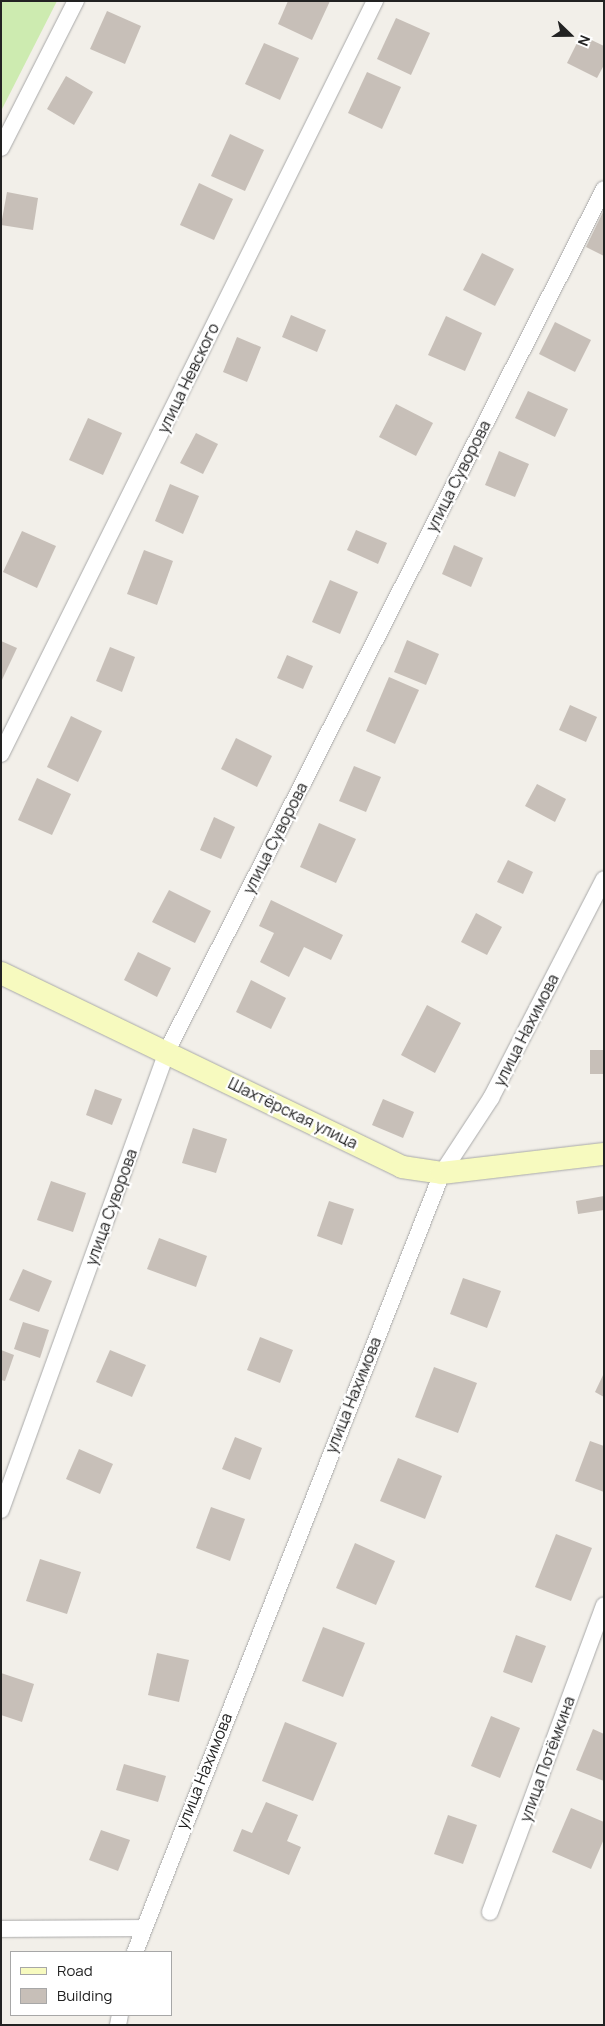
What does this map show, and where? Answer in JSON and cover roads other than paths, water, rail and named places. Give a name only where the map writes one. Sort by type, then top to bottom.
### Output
[{"type":"street","points":[[1,148],[76,1]]},
{"type":"street","name":"улица Невского","points":[[1,754],[374,1]]},
{"type":"street","name":"улица Суворова","points":[[1,1510],[167,1051],[604,189]]},
{"type":"street","name":"улица Нахимова","points":[[135,1951],[141,1928],[442,1173],[491,1098],[604,879]]},
{"type":"street","name":"Шахтёрская улица","points":[[1,973],[167,1051],[402,1167],[442,1173],[604,1154]]},
{"type":"street","name":"улица Потёмкина","points":[[490,1912],[604,1605]]},
{"type":"street","points":[[1,1929],[141,1928]]}]
